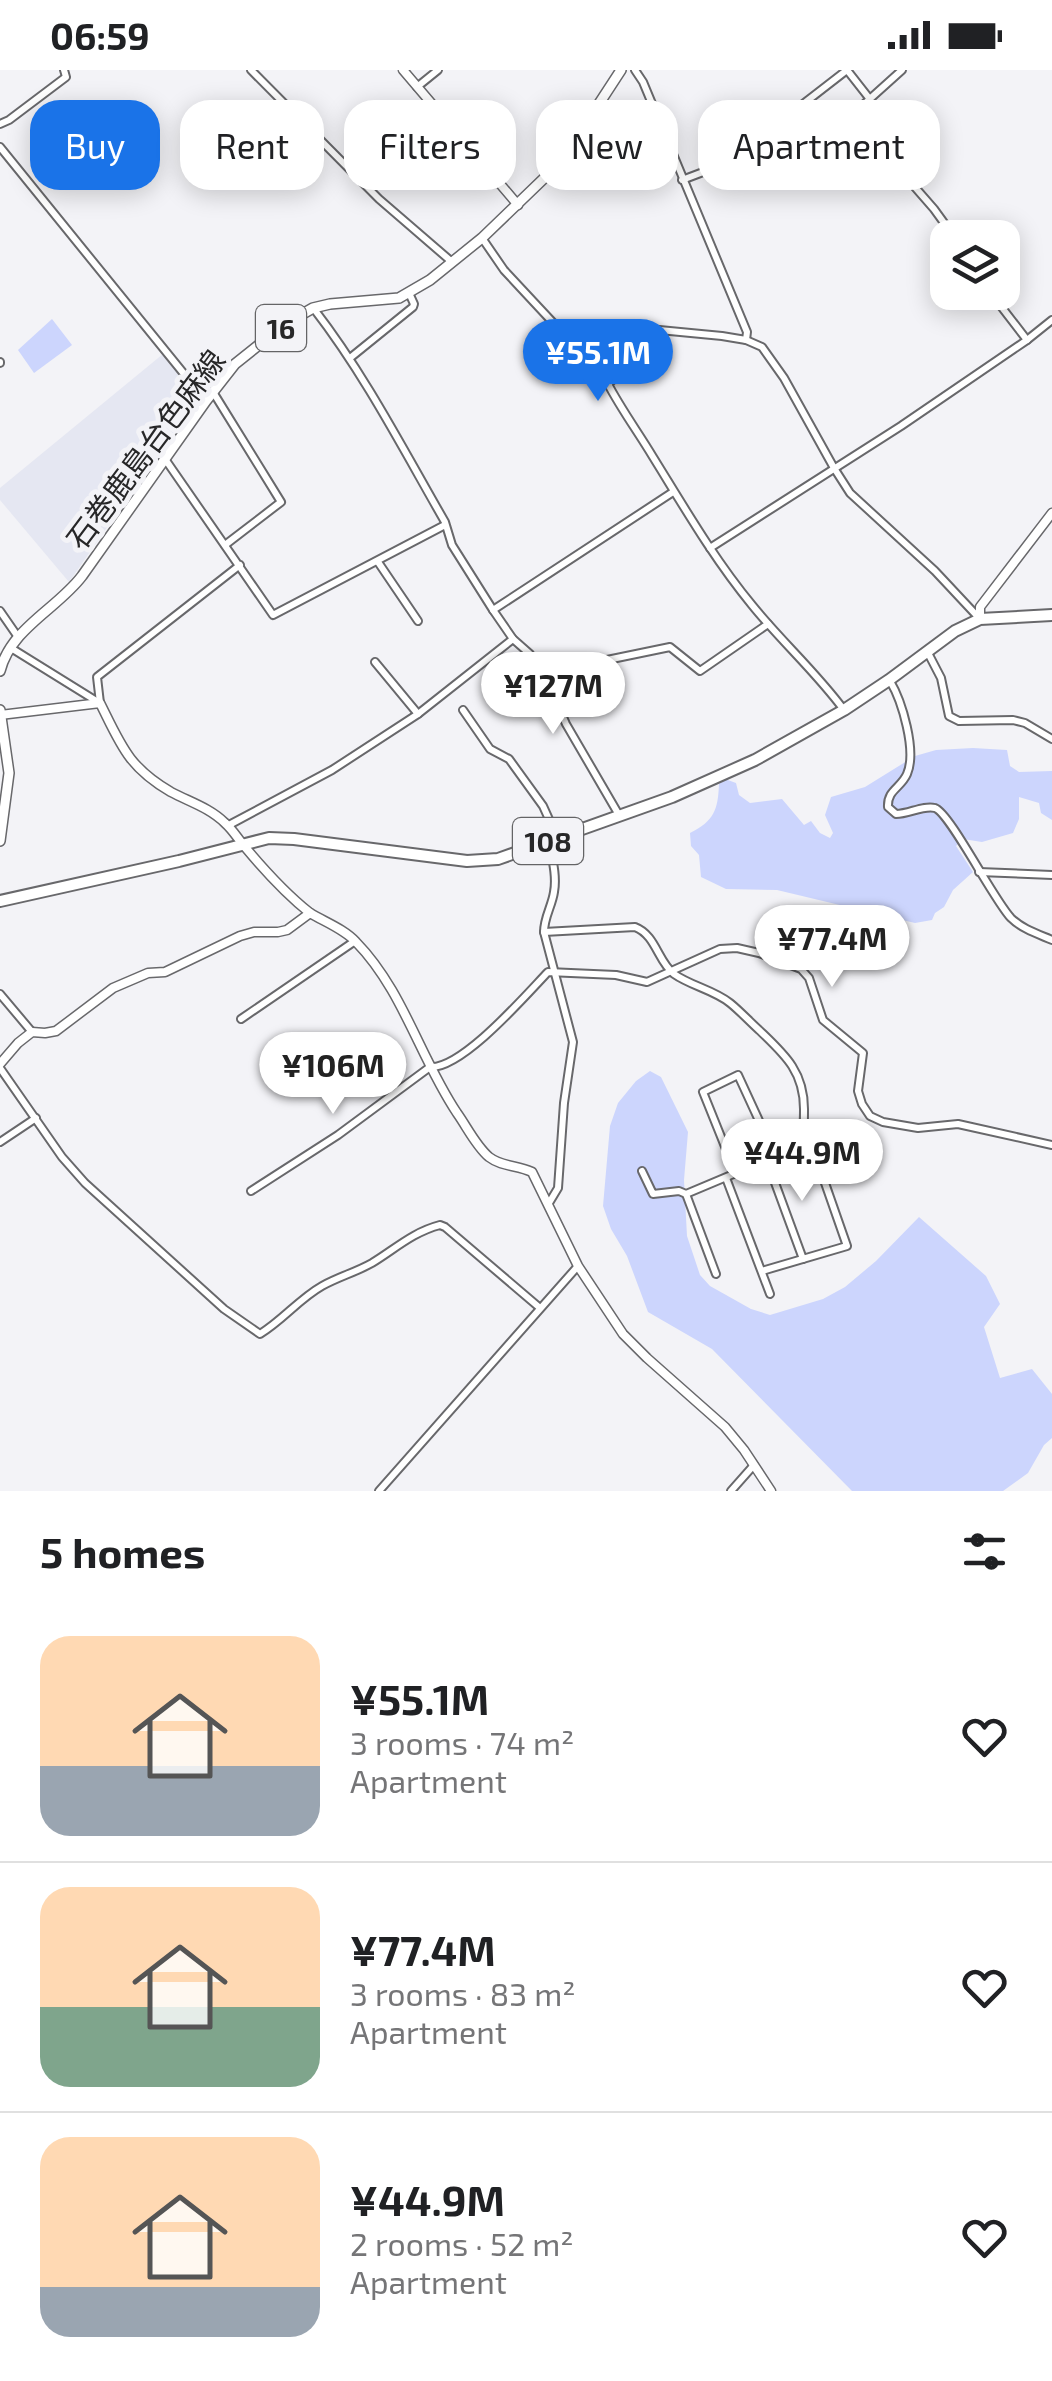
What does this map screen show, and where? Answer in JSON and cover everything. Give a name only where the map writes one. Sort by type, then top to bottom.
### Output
[{"type":"highway","name":"108","points":[[0,901],[270,838],[483,862],[498,859],[672,797],[756,760],[844,710],[956,631],[980,619],[1052,615]]},
{"type":"main road","name":"石巻鹿島台色麻線","points":[[0,670],[18,637],[76,584],[235,364],[285,324],[313,308],[388,300],[430,280],[482,238],[561,162],[620,70]]},
{"type":"main road","points":[[0,713],[9,772],[0,841]]},
{"type":"street","points":[[0,124],[66,77],[64,70]]},
{"type":"street","points":[[251,70],[378,199],[452,262]]},
{"type":"street","points":[[403,70],[518,205]]},
{"type":"street","points":[[417,87],[438,70]]},
{"type":"street","points":[[636,70],[747,332],[746,340]]},
{"type":"street","points":[[682,180],[727,163],[846,70],[869,98]]},
{"type":"street","points":[[902,70],[852,115],[942,220]]},
{"type":"street","points":[[0,147],[209,397],[281,502],[225,545]]},
{"type":"street","points":[[482,238],[504,270],[558,328],[618,333],[649,329],[746,340],[766,350],[850,493],[980,619]]},
{"type":"street","points":[[350,358],[413,307],[409,293]]},
{"type":"street","points":[[313,308],[350,358],[452,544],[493,610],[513,639],[542,669],[566,724],[619,816]]},
{"type":"street","points":[[1004,310],[1027,340]]},
{"type":"street","points":[[710,548],[902,426],[1052,320]]},
{"type":"street","points":[[666,331],[608,384],[710,548],[768,624],[844,710]]},
{"type":"street","points":[[166,459],[276,616],[445,525]]},
{"type":"street","points":[[493,610],[673,492]]},
{"type":"street","points":[[980,619],[980,607],[1052,513]]},
{"type":"street","points":[[378,562],[418,621]]},
{"type":"street","points":[[240,565],[98,677],[100,703],[128,758],[172,792],[216,815],[289,896],[310,914],[355,941],[392,988],[452,1106],[486,1154],[504,1165],[532,1172],[578,1266],[632,1344],[725,1427],[771,1491]]},
{"type":"street","points":[[0,612],[18,637]]},
{"type":"street","points":[[552,692],[607,660],[670,647],[700,670],[768,624]]},
{"type":"street","points":[[229,826],[332,770],[418,714],[513,639]]},
{"type":"street","points":[[10,647],[100,703]]},
{"type":"street","points":[[927,652],[941,678],[953,719],[1013,720],[1052,740]]},
{"type":"street","points":[[376,662],[418,714]]},
{"type":"street","points":[[889,680],[902,709],[910,762],[904,781],[890,794],[888,807],[896,814],[939,810],[1011,918],[1052,940]]},
{"type":"street","points":[[0,713],[100,703]]},
{"type":"street","points":[[463,710],[490,749],[508,760],[544,806],[553,839],[554,894],[544,918],[544,932],[573,1053],[564,1103],[558,1188],[548,1203]]},
{"type":"street","points":[[979,872],[1052,876]]},
{"type":"street","points":[[310,914],[288,930],[240,936],[165,972],[148,972],[113,988],[56,1031],[32,1032],[0,1066],[84,1183],[224,1309],[260,1334],[322,1286],[369,1265],[400,1242],[440,1225],[540,1308]]},
{"type":"street","points":[[544,932],[642,929],[671,972],[728,1001],[794,1068],[804,1092],[804,1133],[810,1140],[847,1246],[762,1272]]},
{"type":"street","points":[[241,1018],[355,941]]},
{"type":"street","points":[[250,1191],[338,1135],[430,1066],[441,1067],[476,1042],[548,972],[616,975],[647,982],[720,949],[737,948],[801,969],[809,978],[823,1020],[863,1053],[858,1091],[870,1116],[900,1127],[958,1124],[1052,1145]]},
{"type":"street","points":[[0,994],[32,1032]]},
{"type":"street","points":[[736,1174],[703,1092],[738,1075],[761,1126],[781,1154]]},
{"type":"street","points":[[0,1142],[36,1118]]},
{"type":"street","points":[[642,1172],[653,1194],[686,1194],[781,1154],[804,1133]]},
{"type":"street","points":[[767,1161],[803,1259]]},
{"type":"street","points":[[726,1178],[770,1294]]},
{"type":"street","points":[[686,1194],[716,1274]]},
{"type":"street","points":[[379,1491],[578,1266]]},
{"type":"street","points":[[731,1491],[754,1465]]},
{"type":"shaded area","points":[[52,319],[72,345],[34,373],[18,350]]},
{"type":"shaded area","points":[[163,354],[198,397],[69,582],[0,500],[0,488]]},
{"type":"shaded area","points":[[936,750],[1007,750],[1010,766],[1019,772],[1052,771],[1052,820],[1041,813],[1039,803],[1019,797],[1019,819],[1013,833],[982,842],[963,839],[956,846],[973,872],[953,890],[932,920],[915,923],[777,890],[726,889],[701,877],[699,855],[691,846],[690,833],[713,814],[719,784],[725,779],[736,783],[739,795],[750,803],[782,799],[804,825],[811,821],[830,838],[833,833],[825,815],[831,797],[865,787],[915,756]]},
{"type":"shaded area","points":[[650,1071],[661,1077],[688,1132],[684,1180],[687,1236],[700,1275],[710,1286],[770,1315],[823,1299],[845,1287],[876,1261],[919,1217],[986,1276],[1000,1304],[984,1327],[1000,1378],[1032,1369],[1052,1394],[1052,1438],[1028,1473],[1003,1491],[852,1491],[712,1349],[648,1312],[603,1206],[610,1126],[618,1103]]}]
